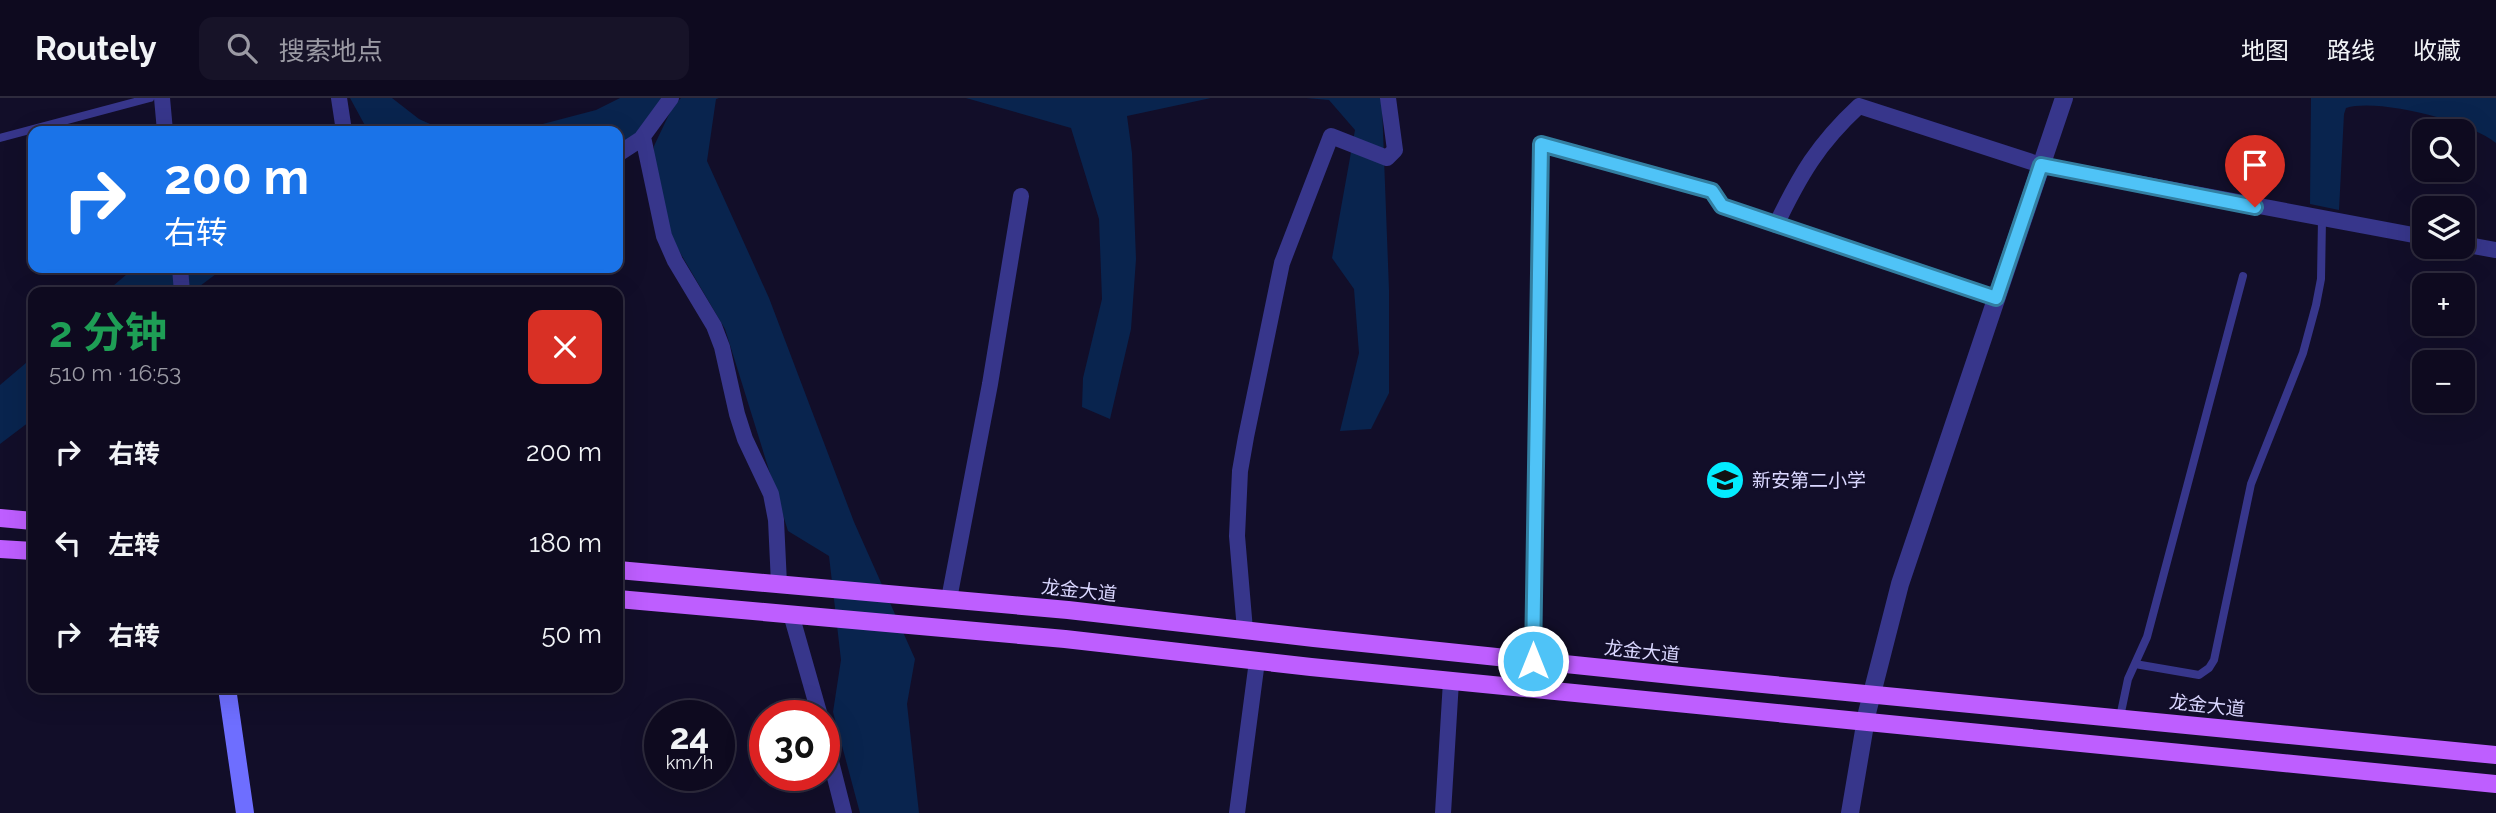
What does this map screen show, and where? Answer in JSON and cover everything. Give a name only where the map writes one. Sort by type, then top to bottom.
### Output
[{"type":"main road","points":[[0,518],[28,521]]},
{"type":"main road","points":[[0,549],[28,551]]},
{"type":"main road","name":"龙金大道","points":[[623,570],[1068,610],[1533,661],[2496,755]]},
{"type":"main road","points":[[623,599],[1065,639],[1451,681],[2496,784]]},
{"type":"main road","points":[[229,693],[245,813]]},
{"type":"street","points":[[162,98],[165,126]]},
{"type":"street","points":[[338,98],[343,126]]},
{"type":"street","points":[[623,151],[643,137],[671,98]]},
{"type":"street","points":[[1245,630],[1237,536],[1240,471],[1282,263],[1331,136],[1387,158],[1395,150],[1388,98]]},
{"type":"street","points":[[1850,813],[1865,722],[1885,635],[1916,533],[2064,98]]},
{"type":"street","points":[[1776,225],[1798,177],[1827,138],[1859,106],[2041,165],[2412,235]]},
{"type":"street","points":[[643,137],[664,236],[675,261],[714,326],[722,347],[745,439],[771,494],[776,520],[779,584]]},
{"type":"street","points":[[1533,661],[1541,144],[1712,191],[1722,206],[1996,298]]},
{"type":"street","points":[[949,599],[990,384],[1021,196]]},
{"type":"street","points":[[2475,246],[2496,250]]},
{"type":"street","points":[[791,614],[815,700]]},
{"type":"street","points":[[1237,813],[1257,661]]},
{"type":"street","points":[[1443,813],[1451,681]]},
{"type":"street","points":[[838,791],[844,813]]},
{"type":"lane","points":[[45,126],[150,98]]},
{"type":"lane","points":[[0,138],[28,131]]},
{"type":"lane","points":[[2135,664],[2199,675],[2209,668],[2214,660],[2251,484],[2303,353],[2316,305],[2321,279],[2322,219]]},
{"type":"lane","points":[[2120,718],[2129,679],[2147,637],[2243,276]]},
{"type":"water","points":[[350,98],[392,98],[419,119],[442,126],[365,126]]},
{"type":"water","points":[[620,98],[665,98],[646,128],[623,144],[623,126],[535,126],[596,110]]},
{"type":"water","points":[[681,98],[719,98],[716,99],[707,161],[769,298],[854,522],[915,659],[907,704],[919,813],[860,813],[840,738],[840,700],[835,700],[841,660],[829,556],[788,531],[725,329],[672,239],[654,169],[654,146],[673,106]]},
{"type":"water","points":[[966,98],[1211,98],[1127,116],[1132,153],[1136,259],[1131,329],[1110,419],[1082,407],[1083,378],[1102,299],[1099,219],[1071,128]]},
{"type":"water","points":[[1306,98],[1380,98],[1382,105],[1389,290],[1389,393],[1371,429],[1340,431],[1359,353],[1354,289],[1332,258],[1355,130],[1329,100]]},
{"type":"water","points":[[2311,98],[2496,98],[2496,143],[2475,131],[2475,119],[2442,119],[2379,106],[2346,108],[2339,210],[2310,204]]},
{"type":"water","points":[[128,273],[217,273],[199,287],[112,287]]},
{"type":"water","points":[[28,361],[28,423],[0,444],[0,385]]},
{"type":"place","name":"新安第二小学","points":[[1725,480]]},
{"type":"route","points":[[1533,661],[1541,144],[1712,191],[1722,206],[1996,298],[2041,165],[2255,207]]}]
